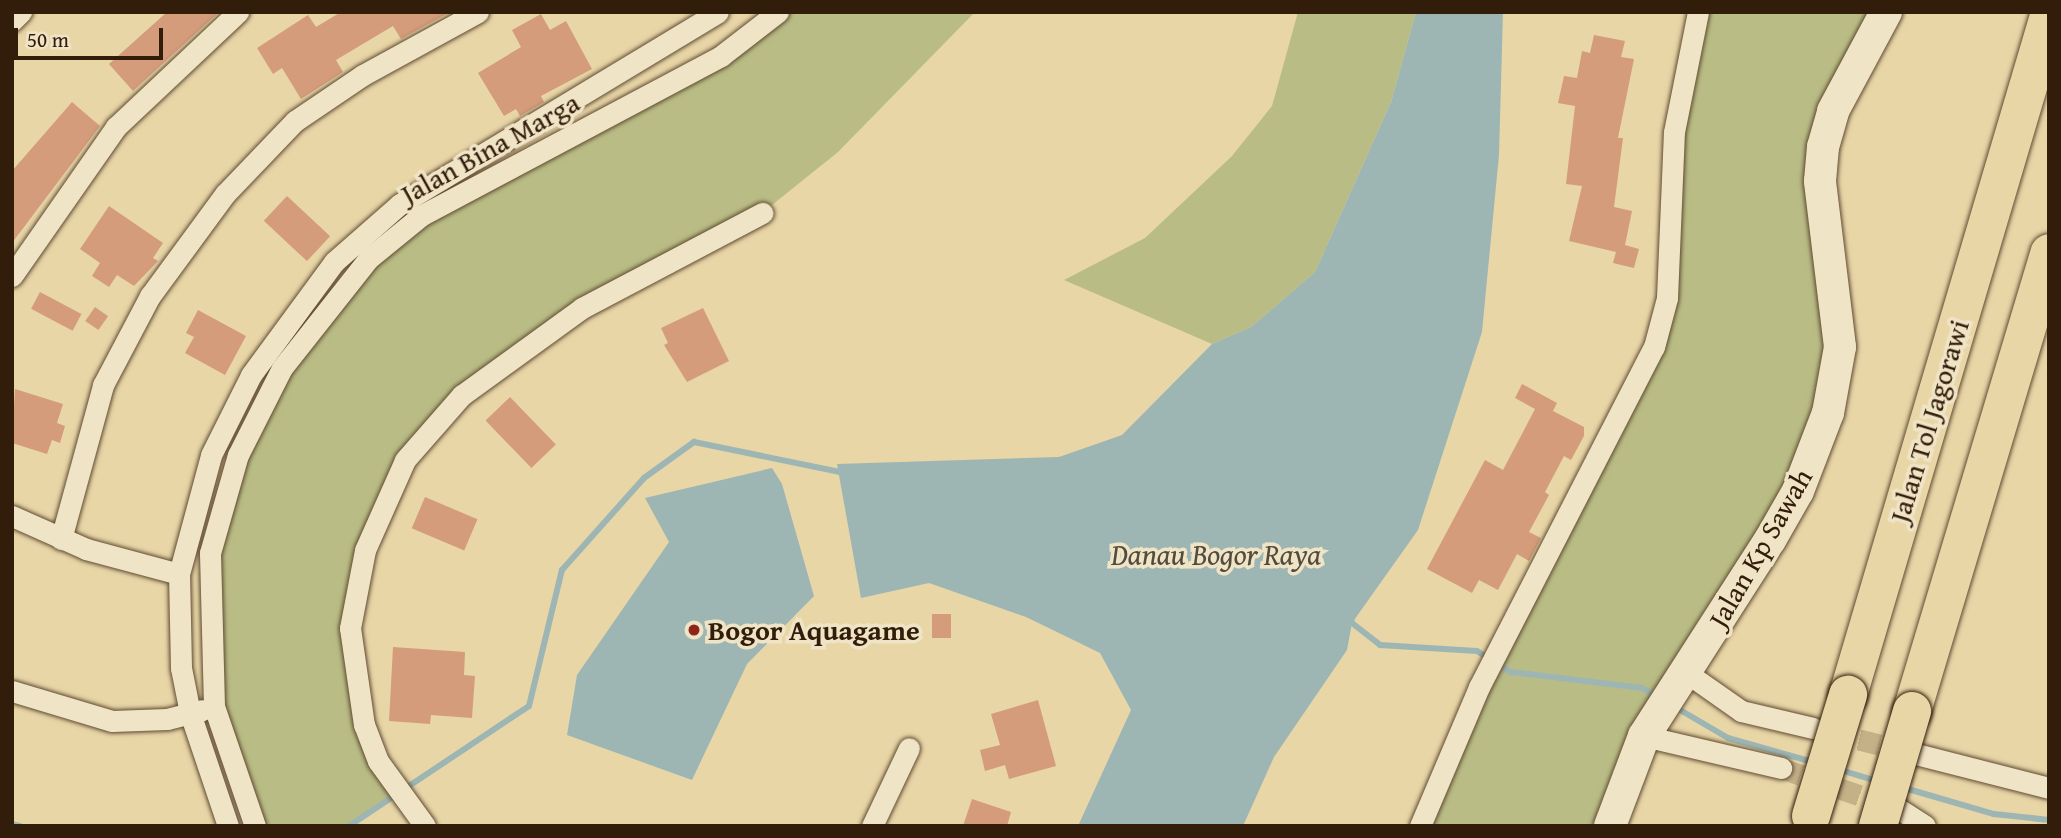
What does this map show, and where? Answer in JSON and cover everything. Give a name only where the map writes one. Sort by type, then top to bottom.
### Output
[{"type":"highway","name":"Jalan Tol Jagorawi","points":[[1809,821],[2049,16]]},
{"type":"highway","points":[[1888,817],[1912,711],[2049,253]]},
{"type":"street","points":[[12,21],[20,12]]},
{"type":"street","points":[[12,276],[116,127],[238,12]]},
{"type":"street","points":[[61,539],[103,385],[150,296],[225,194],[295,121],[363,75],[478,12]]},
{"type":"street","name":"Jalan Bina Marga","points":[[255,826],[214,706],[208,614],[210,553],[220,507],[253,419],[335,294],[368,258],[422,215],[721,56],[778,12]]},
{"type":"street","points":[[1420,826],[1479,687],[1654,347],[1667,298],[1674,132],[1698,12]]},
{"type":"street","name":"Jalan Kp Sawah","points":[[1610,826],[1646,732],[1683,678],[1798,491],[1828,414],[1840,347],[1820,181],[1824,147],[1833,111],[1886,12]]},
{"type":"street","points":[[705,16],[721,56]]},
{"type":"street","name":"Jalan Bina Marga","points":[[228,826],[190,713],[181,668],[179,574],[197,495],[227,417],[279,333],[334,262],[400,204],[705,16]]},
{"type":"street","points":[[425,826],[396,790],[364,725],[350,628],[365,550],[405,460],[462,396],[582,308],[762,213]]},
{"type":"street","points":[[12,516],[61,539],[179,574]]},
{"type":"street","points":[[1683,678],[1741,710],[1814,728]]},
{"type":"street","points":[[12,691],[113,721],[190,713],[214,706]]},
{"type":"street","points":[[1646,732],[1781,768]]},
{"type":"street","points":[[872,826],[909,748]]},
{"type":"street","points":[[1916,754],[2049,788]]},
{"type":"street","points":[[1888,817],[1925,826]]},
{"type":"green space","points":[[775,12],[975,12],[838,152],[762,213],[517,356],[405,460],[365,550],[353,672],[399,793],[351,826],[256,826],[214,706],[210,553],[253,419],[368,259],[529,156]]},
{"type":"green space","points":[[1298,12],[1416,12],[1391,102],[1315,272],[1251,327],[1212,344],[1064,280],[1145,238],[1232,156],[1272,106]]},
{"type":"green space","points":[[1697,12],[1886,12],[1833,111],[1828,414],[1611,826],[1420,826],[1654,347],[1674,132]]},
{"type":"water","name":"Danau Bogor Raya","points":[[1416,12],[1503,12],[1499,155],[1482,332],[1418,530],[1352,623],[1347,650],[1274,757],[1243,826],[1078,826],[1131,710],[1100,653],[1026,617],[929,583],[861,598],[837,464],[1059,457],[1122,435],[1212,344],[1251,327],[1315,272],[1391,102]]},
{"type":"water","name":"Bogor Aquagame","points":[[772,468],[782,484],[814,596],[747,664],[692,780],[567,735],[577,675],[669,542],[645,498]]},
{"type":"building","points":[[167,12],[219,12],[133,91],[109,64]]},
{"type":"building","points":[[341,12],[450,12],[401,39],[393,26],[336,60],[343,72],[301,99],[282,68],[273,74],[257,48],[308,15],[316,27]]},
{"type":"building","points":[[541,14],[550,30],[566,21],[592,69],[541,96],[544,102],[520,116],[516,109],[504,116],[478,73],[521,47],[512,30]]},
{"type":"building","points":[[1594,35],[1625,41],[1621,57],[1634,59],[1618,138],[1623,138],[1614,207],[1632,211],[1625,245],[1639,249],[1634,268],[1613,263],[1616,252],[1569,241],[1582,186],[1566,184],[1575,106],[1558,103],[1564,76],[1577,78],[1582,51],[1590,53]]},
{"type":"building","points":[[72,102],[100,126],[12,243],[12,171]]},
{"type":"building","points":[[287,196],[330,236],[307,261],[264,221]]},
{"type":"building","points":[[109,206],[163,243],[153,258],[158,261],[134,286],[117,275],[109,287],[92,276],[100,263],[80,249]]},
{"type":"building","points":[[40,292],[81,314],[73,331],[31,309]]},
{"type":"building","points":[[95,307],[108,316],[98,330],[85,321]]},
{"type":"building","points":[[703,308],[729,361],[687,382],[664,345],[668,343],[661,328]]},
{"type":"building","points":[[198,310],[246,336],[225,375],[185,353],[194,337],[186,333]]},
{"type":"building","points":[[1522,384],[1557,403],[1553,411],[1584,427],[1584,436],[1571,460],[1564,456],[1545,492],[1549,495],[1529,532],[1541,538],[1529,561],[1517,554],[1498,590],[1479,580],[1472,593],[1427,569],[1485,460],[1503,470],[1535,409],[1515,398]]},
{"type":"building","points":[[15,389],[63,404],[57,423],[65,426],[60,443],[52,440],[47,454],[12,443]]},
{"type":"building","points":[[510,397],[556,444],[531,468],[486,421]]},
{"type":"building","points":[[425,497],[477,519],[464,551],[412,528]]},
{"type":"building","points":[[932,614],[951,614],[951,638],[932,638]]},
{"type":"building","points":[[393,647],[465,652],[464,675],[475,676],[472,718],[431,715],[430,724],[389,721]]},
{"type":"building","points":[[1038,700],[1056,766],[1009,779],[1005,765],[985,771],[980,750],[1000,745],[991,714]]},
{"type":"building","points":[[972,799],[1011,812],[1007,826],[963,826]]},
{"type":"waterway","points":[[349,826],[529,706],[562,570],[644,478],[694,442],[845,473]]},
{"type":"waterway","points":[[1351,616],[1352,623],[1380,645],[1477,651],[1511,672],[1642,688],[1659,698]]},
{"type":"waterway","points":[[1675,707],[1728,738],[1813,762]]},
{"type":"waterway","points":[[1837,769],[1877,781]]},
{"type":"waterway","points":[[1901,787],[1994,814],[2049,820]]},
{"type":"waterway","points":[[12,824],[20,826]]},
{"type":"tunnel","points":[[1829,732],[1910,752]]},
{"type":"tunnel","points":[[1781,768],[1891,806]]},
{"type":"place","name":"Bogor Aquagame","points":[[694,630]]}]
